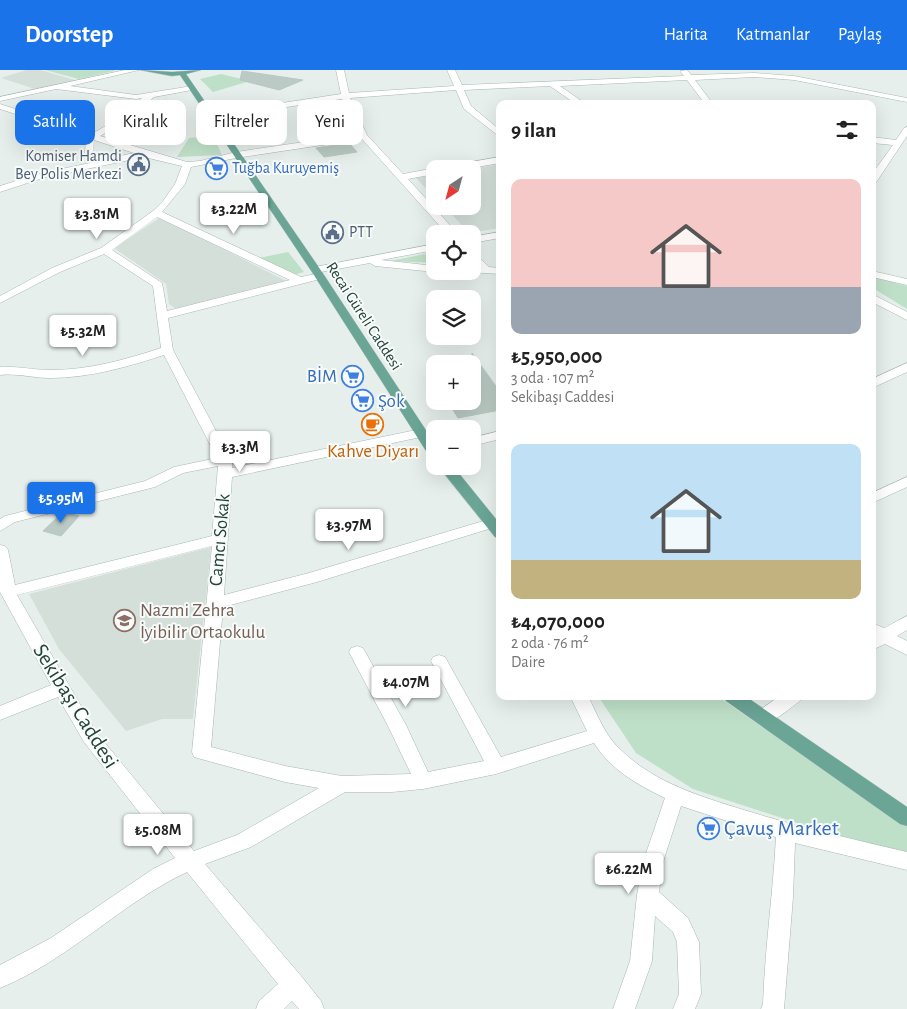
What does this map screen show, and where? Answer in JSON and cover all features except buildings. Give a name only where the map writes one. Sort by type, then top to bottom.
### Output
[{"type":"main road","points":[[144,70],[162,74],[197,70]]},
{"type":"main road","name":"Recai Güreli Caddesi","points":[[182,73],[200,100]]},
{"type":"main road","name":"Recai Güreli Caddesi","points":[[229,145],[318,273],[426,440]]},
{"type":"main road","points":[[452,475],[495,529]]},
{"type":"main road","points":[[738,700],[907,818]]},
{"type":"street","points":[[0,99],[135,70]]},
{"type":"street","points":[[340,70],[345,96],[354,121],[364,136],[445,225]]},
{"type":"street","points":[[450,70],[467,107],[496,131]]},
{"type":"street","points":[[683,70],[707,100]]},
{"type":"street","points":[[287,105],[345,96],[458,88],[754,75],[779,76],[907,100]]},
{"type":"street","points":[[812,82],[819,76]]},
{"type":"street","points":[[550,83],[576,100]]},
{"type":"street","points":[[56,87],[136,97],[192,88]]},
{"type":"street","points":[[95,135],[120,121],[150,96]]},
{"type":"street","points":[[0,106],[15,111]]},
{"type":"street","points":[[876,176],[907,130]]},
{"type":"street","points":[[95,138],[145,154],[187,164],[200,164],[236,155],[364,136]]},
{"type":"street","points":[[876,140],[898,143]]},
{"type":"street","points":[[89,145],[89,152],[96,164]]},
{"type":"street","points":[[0,189],[41,176],[145,154]]},
{"type":"street","points":[[481,163],[496,161]]},
{"type":"street","points":[[0,300],[56,270],[104,250],[156,212],[180,184],[187,164]]},
{"type":"street","points":[[402,176],[426,172]]},
{"type":"street","points":[[156,212],[300,281]]},
{"type":"street","points":[[481,238],[496,236]]},
{"type":"street","points":[[163,316],[300,281],[318,273],[361,261],[426,249]]},
{"type":"street","points":[[104,250],[130,265],[158,286],[167,350],[225,468]]},
{"type":"street","points":[[361,261],[426,268]]},
{"type":"street","points":[[481,266],[486,271]]},
{"type":"street","points":[[481,271],[496,271]]},
{"type":"street","points":[[876,275],[907,282]]},
{"type":"street","points":[[876,299],[907,316]]},
{"type":"street","points":[[0,371],[13,370],[50,374],[114,367],[167,350]]},
{"type":"street","points":[[876,382],[907,367]]},
{"type":"street","points":[[0,526],[10,519],[150,484],[179,470],[225,468],[421,432]]},
{"type":"street","points":[[481,440],[496,436]]},
{"type":"street","name":"Camcı Sokak","points":[[225,468],[201,752],[285,774],[342,784]]},
{"type":"street","points":[[876,497],[907,481]]},
{"type":"street","points":[[215,603],[495,529]]},
{"type":"street","points":[[8,592],[218,539]]},
{"type":"street","name":"Sekibaşı Caddesi","points":[[0,550],[8,592],[90,737],[146,808],[313,1009]]},
{"type":"street","points":[[876,636],[907,622]]},
{"type":"street","points":[[876,636],[907,649]]},
{"type":"street","points":[[357,652],[397,725],[422,781]]},
{"type":"street","points":[[439,661],[496,766]]},
{"type":"street","points":[[0,712],[61,688]]},
{"type":"street","points":[[581,700],[598,735],[610,751],[637,774],[684,798],[779,829],[907,861]]},
{"type":"street","points":[[763,717],[788,700]]},
{"type":"street","points":[[0,977],[59,945],[160,875],[190,861],[244,841],[342,784],[392,784],[422,781],[496,766],[598,735]]},
{"type":"street","points":[[624,1009],[641,961],[647,895],[653,862],[684,798]]},
{"type":"street","points":[[779,829],[784,897],[774,967],[779,1008]]},
{"type":"street","points":[[647,895],[681,925],[688,942],[690,994],[684,1009]]},
{"type":"street","points":[[267,1009],[294,985]]},
{"type":"shaded area","points":[[26,70],[40,70],[75,80],[35,89],[1,78]]},
{"type":"shaded area","points":[[496,165],[496,229],[481,231],[481,225],[462,225],[452,215],[481,215],[481,167]]},
{"type":"shaded area","points":[[426,176],[426,189],[416,178]]},
{"type":"shaded area","points":[[158,219],[164,219],[286,281],[176,309],[169,304],[166,284],[114,248]]},
{"type":"shaded area","name":"Nazmi Zehra İyibilir Ortaokulu","points":[[211,547],[193,719],[162,719],[126,731],[59,649],[29,594]]},
{"type":"green space","points":[[45,70],[114,70],[114,71],[79,79]]},
{"type":"green space","points":[[221,74],[250,81],[213,92],[200,79]]},
{"type":"green space","points":[[196,137],[196,145],[217,145],[222,155],[177,157],[189,138]]},
{"type":"green space","points":[[288,252],[304,272],[293,275],[259,258]]},
{"type":"green space","points":[[426,254],[426,263],[390,261]]},
{"type":"green space","points":[[876,278],[907,286],[907,309],[876,290]]},
{"type":"green space","points":[[601,700],[723,700],[907,826],[907,852],[834,835],[693,789],[636,753]]},
{"type":"place","name":"Komiser Hamdi Bey Polis Merkezi","points":[[138,165]]},
{"type":"place","name":"Tuğba Kuruyemiş","points":[[216,168]]},
{"type":"place","name":"PTT","points":[[333,232]]},
{"type":"place","name":"BİM","points":[[353,376]]},
{"type":"place","name":"Şok","points":[[362,401]]},
{"type":"place","name":"Kahve Diyarı","points":[[373,425]]},
{"type":"place","name":"Nazmi Zehra İyibilir Ortaokulu","points":[[124,621]]},
{"type":"place","name":"Çavuş Market","points":[[708,828]]}]
